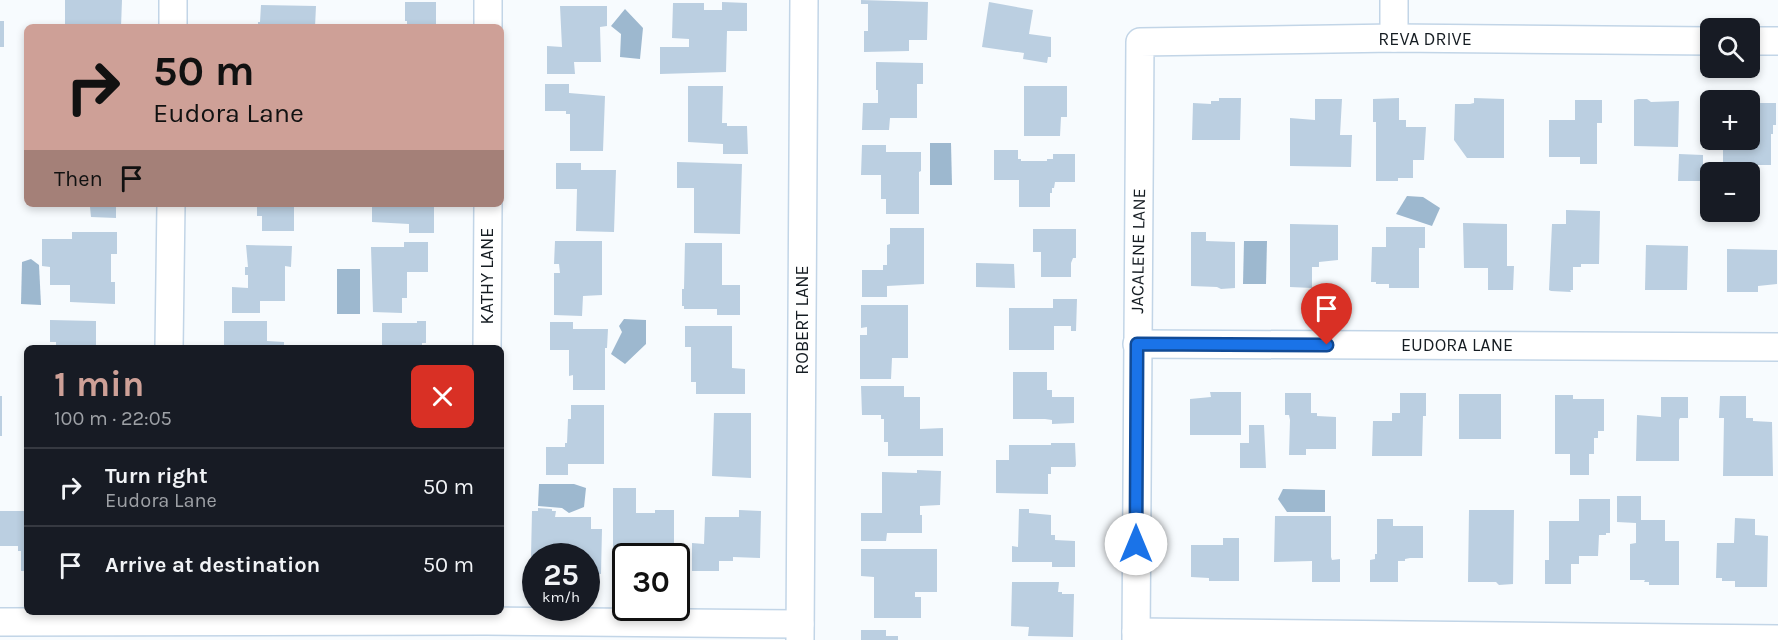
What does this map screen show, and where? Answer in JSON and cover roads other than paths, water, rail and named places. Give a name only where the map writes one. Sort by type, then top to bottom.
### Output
[{"type":"street","points":[[173,0],[173,24]]},
{"type":"street","points":[[488,0],[488,24]]},
{"type":"street","name":"ROBERT LANE","points":[[800,632],[804,0]]},
{"type":"street","points":[[1394,0],[1394,38]]},
{"type":"street","name":"REVA DRIVE","points":[[1140,42],[1394,38],[1700,41]]},
{"type":"street","points":[[1760,41],[1778,41]]},
{"type":"street","name":"JACALENE LANE","points":[[1136,636],[1140,42]]},
{"type":"street","points":[[169,345],[171,207]]},
{"type":"street","name":"KATHY LANE","points":[[487,345],[488,207]]},
{"type":"street","name":"EUDORA LANE","points":[[1137,344],[1778,347]]},
{"type":"street","points":[[0,622],[166,617],[486,617],[800,632]]},
{"type":"street","points":[[1136,636],[1778,639]]},
{"type":"water","points":[[625,9],[643,28],[640,59],[620,57],[621,34],[611,26]]},
{"type":"water","points":[[930,143],[951,143],[952,185],[930,185]]},
{"type":"water","points":[[1407,196],[1423,197],[1440,208],[1432,226],[1396,214]]},
{"type":"water","points":[[1244,241],[1267,241],[1266,284],[1243,284]]},
{"type":"water","points":[[31,259],[39,265],[41,305],[21,304],[22,262]]},
{"type":"water","points":[[337,269],[360,269],[360,314],[337,314]]},
{"type":"water","points":[[624,319],[646,320],[646,344],[625,364],[611,354],[622,332],[619,326]]},
{"type":"water","points":[[539,484],[574,484],[586,488],[584,507],[569,513],[562,508],[538,506]]},
{"type":"water","points":[[1283,489],[1325,490],[1325,512],[1287,512],[1278,499]]}]
